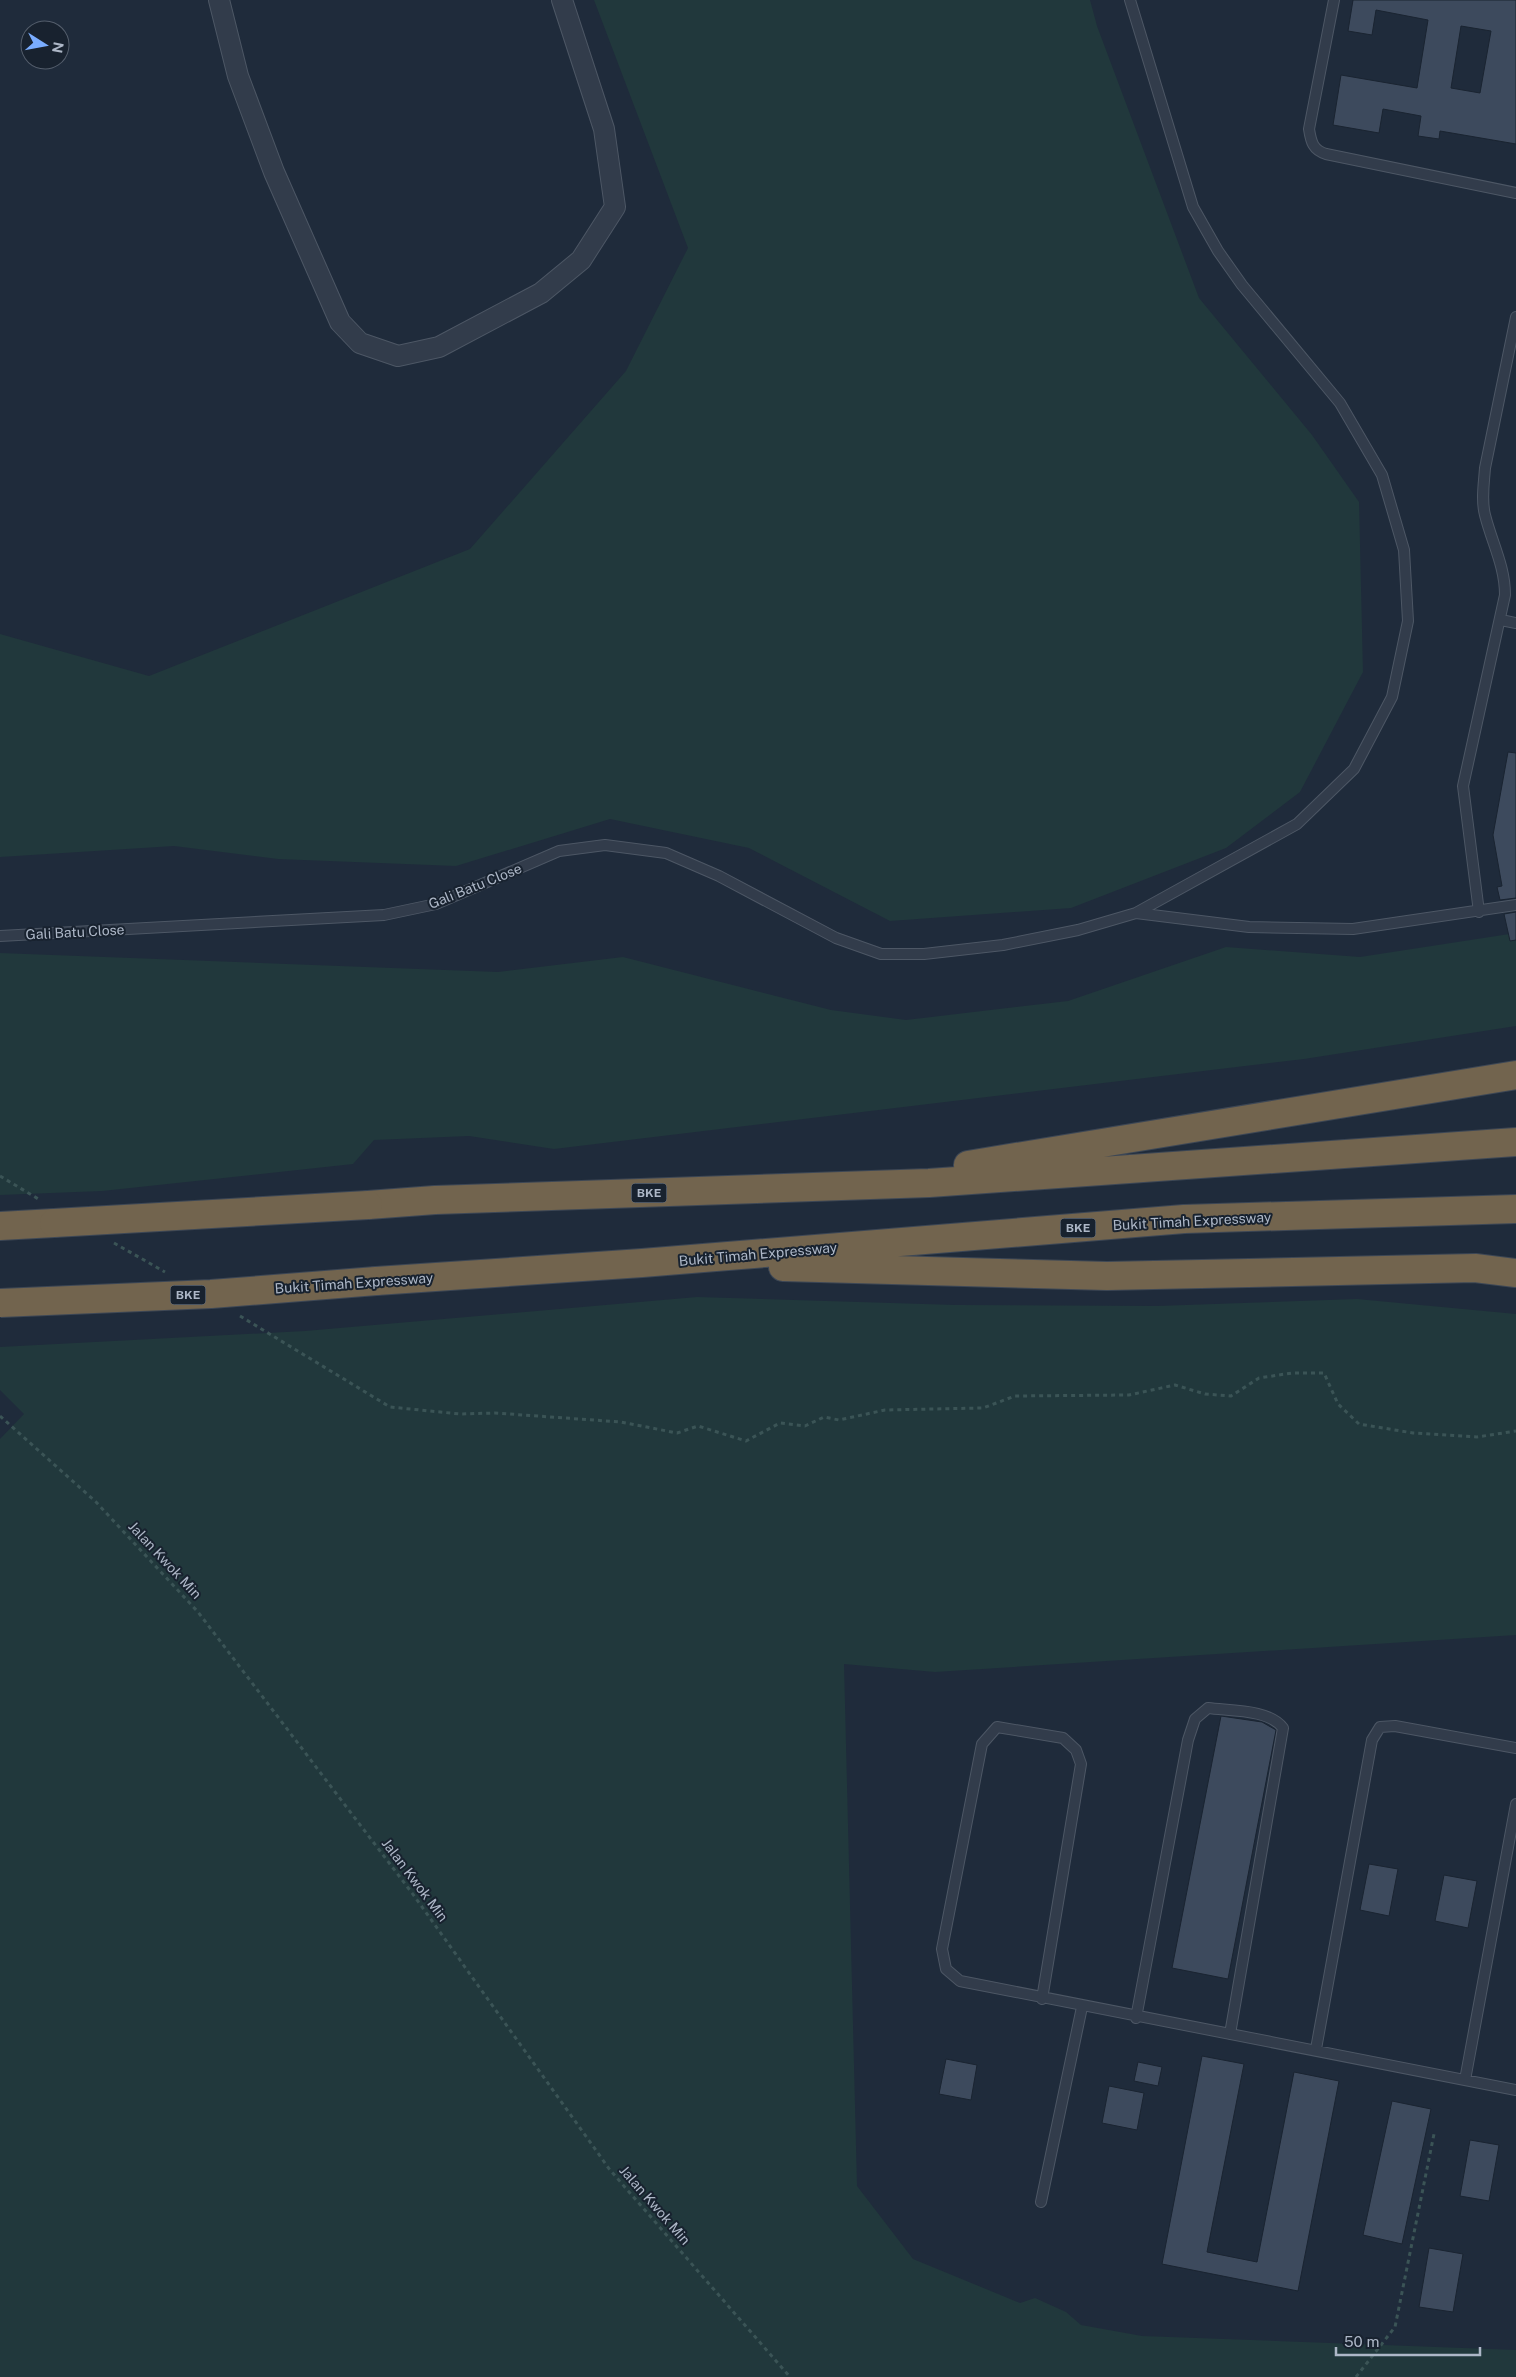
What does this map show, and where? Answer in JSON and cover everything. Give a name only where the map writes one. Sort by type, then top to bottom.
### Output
[{"type":"highway","points":[[929,1183],[946,1171],[965,1165],[1516,1075]]},
{"type":"highway","name":"BKE","points":[[0,1226],[368,1206],[435,1200],[929,1183],[1516,1142]]},
{"type":"highway","name":"Bukit Timah Expressway","points":[[0,1303],[211,1294],[642,1263],[1184,1220],[1516,1209]]},
{"type":"highway","points":[[642,1263],[1107,1276],[1474,1268],[1516,1273]]},
{"type":"street","points":[[219,0],[241,84],[274,172],[340,322],[360,343],[398,356],[439,347],[541,293],[581,260],[615,207],[604,129],[562,0]]},
{"type":"lane","points":[[1130,0],[1193,207],[1218,251],[1242,285],[1340,404],[1382,475],[1404,550],[1408,621],[1392,697],[1354,769],[1296,824],[1136,913]]},
{"type":"lane","points":[[1334,0],[1309,130],[1310,140],[1315,148],[1326,154],[1516,193]]},
{"type":"lane","points":[[1479,912],[1463,786],[1467,758],[1501,620],[1505,580],[1484,514],[1483,491],[1485,468],[1516,316]]},
{"type":"lane","points":[[1501,620],[1516,623]]},
{"type":"lane","name":"Gali Batu Close","points":[[0,936],[384,915],[436,904],[559,851],[605,845],[666,853],[718,876],[836,938],[881,954],[924,954],[1003,945],[1078,930],[1136,913]]},
{"type":"lane","points":[[1136,913],[1249,927],[1317,929],[1353,928],[1479,912],[1516,905]]},
{"type":"lane","points":[[1136,2018],[1188,1740],[1195,1719],[1208,1708],[1255,1714],[1277,1720],[1283,1728],[1230,2034]]},
{"type":"lane","points":[[1316,2049],[1372,1740],[1380,1727],[1395,1726],[1516,1748]]},
{"type":"lane","points":[[1042,1999],[1082,1764],[1076,1750],[1063,1738],[996,1727],[982,1744],[942,1948],[946,1969],[960,1981],[1042,1999],[1136,2018],[1316,2049],[1516,2090]]},
{"type":"lane","points":[[1465,2080],[1516,1804]]},
{"type":"lane","points":[[1041,2202],[1082,2007]]},
{"type":"path","points":[[0,1176],[42,1201]]},
{"type":"path","points":[[110,1240],[169,1275]]},
{"type":"path","points":[[237,1314],[390,1407],[460,1414],[495,1413],[621,1422],[677,1433],[698,1426],[746,1441],[780,1423],[804,1426],[824,1417],[839,1420],[885,1410],[983,1408],[1015,1396],[1129,1396],[1175,1385],[1205,1394],[1231,1396],[1259,1378],[1292,1373],[1324,1373],[1338,1404],[1359,1424],[1413,1433],[1477,1437],[1516,1431]]},
{"type":"path","name":"Jalan Kwok Min","points":[[0,1416],[96,1502],[198,1612],[412,1893],[610,2170],[790,2377]]},
{"type":"path","points":[[1356,2377],[1394,2327],[1434,2134]]},
{"type":"green space","points":[[594,0],[1090,0],[1097,26],[1199,298],[1312,435],[1359,502],[1363,672],[1300,792],[1226,848],[1071,908],[890,921],[749,848],[610,819],[456,866],[278,859],[174,846],[0,857],[0,634],[149,676],[470,549],[626,371],[688,248]]},
{"type":"green space","points":[[1516,933],[1516,1026],[1304,1059],[554,1149],[469,1136],[374,1140],[353,1164],[102,1191],[0,1195],[0,953],[498,972],[623,957],[831,1010],[906,1020],[1068,1001],[1226,947],[1360,957]]},
{"type":"green space","points":[[697,1297],[956,1305],[1157,1306],[1357,1299],[1516,1314],[1516,1635],[935,1672],[844,1664],[857,2186],[913,2259],[1020,2303],[1035,2298],[1066,2312],[1081,2325],[1142,2336],[1516,2350],[1516,2377],[0,2377],[0,1439],[24,1414],[0,1390],[0,1347],[305,1331]]},
{"type":"building","points":[[1353,0],[1516,0],[1516,144],[1440,131],[1439,139],[1418,136],[1421,116],[1383,109],[1379,133],[1333,125],[1341,75],[1417,88],[1428,20],[1376,10],[1372,35],[1348,31]],"holes":[[[1461,26],[1491,31],[1480,93],[1451,88]]]},
{"type":"building","points":[[1508,752],[1516,753],[1516,898],[1500,900],[1497,887],[1502,886],[1493,835]]},
{"type":"building","points":[[1516,912],[1516,940],[1510,941],[1504,914]]},
{"type":"building","points":[[1221,1716],[1262,1722],[1276,1730],[1228,1979],[1172,1968]]},
{"type":"building","points":[[1369,1864],[1398,1869],[1389,1916],[1360,1910]]},
{"type":"building","points":[[1444,1875],[1477,1881],[1468,1928],[1435,1921]]},
{"type":"building","points":[[1202,2056],[1244,2064],[1207,2252],[1257,2262],[1294,2072],[1339,2081],[1298,2291],[1162,2264]]},
{"type":"building","points":[[946,2059],[977,2065],[971,2100],[939,2094]]},
{"type":"building","points":[[1138,2062],[1162,2067],[1158,2086],[1134,2081]]},
{"type":"building","points":[[1109,2086],[1144,2093],[1137,2130],[1102,2123]]},
{"type":"building","points":[[1392,2101],[1431,2109],[1402,2244],[1363,2235]]},
{"type":"building","points":[[1470,2140],[1499,2145],[1489,2201],[1460,2196]]},
{"type":"building","points":[[1429,2248],[1463,2254],[1453,2312],[1419,2307]]}]
